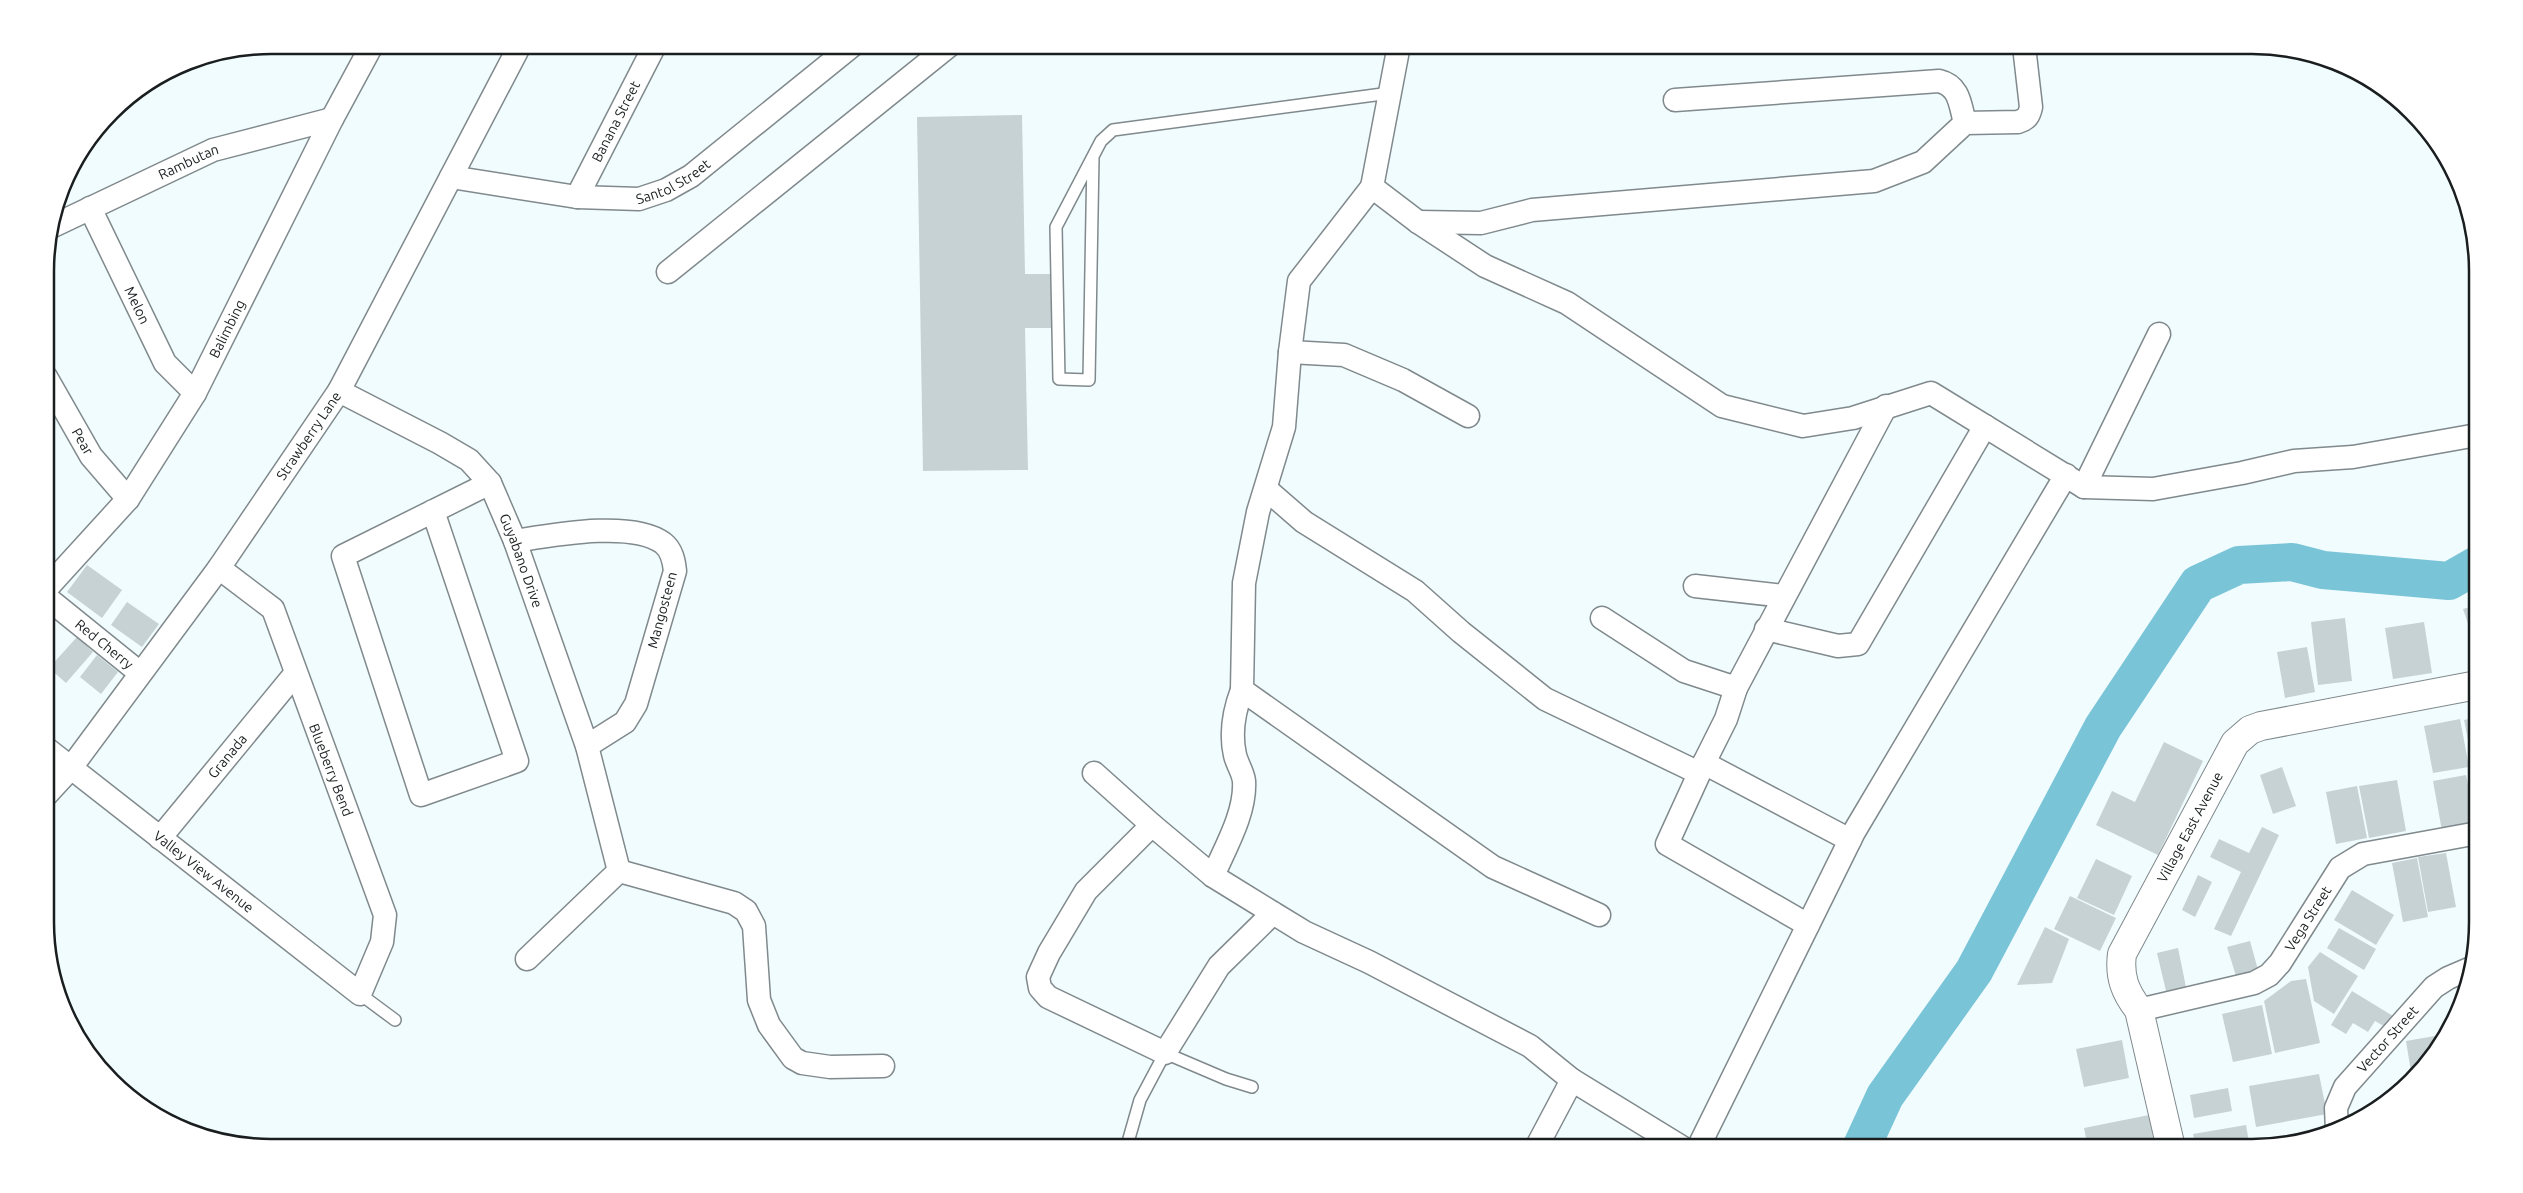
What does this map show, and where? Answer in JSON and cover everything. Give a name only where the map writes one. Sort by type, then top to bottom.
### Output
[{"type":"street","name":"Balimbing","points":[[54,580],[128,499],[195,393],[332,119],[367,54]]},
{"type":"street","name":"Strawberry Lane","points":[[54,786],[70,769],[219,568],[339,391],[515,54]]},
{"type":"street","name":"Banana Street","points":[[577,197],[649,54]]},
{"type":"street","name":"Santol Street","points":[[452,178],[577,197],[639,199],[666,190],[691,176],[842,54]]},
{"type":"street","points":[[668,272],[939,54]]},
{"type":"street","points":[[1213,876],[1235,825],[1241,802],[1244,780],[1235,756],[1232,730],[1237,702],[1242,690],[1244,583],[1258,512],[1284,427],[1290,352],[1299,281],[1372,187],[1397,54]]},
{"type":"street","points":[[1418,222],[1481,223],[1532,210],[1874,181],[1923,162],[1964,124],[2018,122],[2026,119],[2030,114],[2031,107],[2025,55]]},
{"type":"street","points":[[1675,100],[1939,81],[1954,88],[1958,96],[1964,124]]},
{"type":"street","name":"Rambutan","points":[[59,223],[213,150],[332,119]]},
{"type":"street","points":[[1372,187],[1418,222],[1485,266],[1566,303],[1722,406],[1802,426],[1853,418],[1931,393],[2075,481],[2153,488],[2294,461],[2353,457],[2469,436]]},
{"type":"street","name":"Melon","points":[[90,208],[164,363],[195,393]]},
{"type":"street","points":[[1702,1139],[1850,840],[2075,481],[2159,334]]},
{"type":"street","points":[[1290,352],[1344,355],[1403,380],[1468,416]]},
{"type":"street","name":"Pear","points":[[54,391],[91,456],[128,499]]},
{"type":"street","name":"Guyabano Drive","points":[[339,391],[469,460],[490,483],[516,541],[588,746],[619,871]]},
{"type":"street","points":[[1808,925],[1667,844],[1726,719],[1736,688],[1886,406]]},
{"type":"street","points":[[1766,629],[1838,646],[1858,644],[1985,426]]},
{"type":"street","points":[[433,511],[517,762],[422,795],[343,556],[433,511],[490,483]]},
{"type":"street","points":[[1266,489],[1304,522],[1415,592],[1461,632],[1545,698],[1702,768],[1850,840]]},
{"type":"street","name":"Mangosteen","points":[[516,541],[557,534],[626,530],[648,534],[665,544],[674,559],[675,571],[636,704],[625,722],[588,746]]},
{"type":"street","name":"Blueberry Bend","points":[[219,568],[273,609],[295,674],[385,915],[382,942],[360,994]]},
{"type":"street","points":[[1695,586],[1784,596]]},
{"type":"street","name":"Red Cherry","points":[[54,603],[140,673]]},
{"type":"street","points":[[1602,618],[1684,671],[1736,688]]},
{"type":"street","name":"Granada","points":[[160,838],[295,674]]},
{"type":"street","name":"Village East Avenue","points":[[2169,1139],[2139,1010],[2127,993],[2120,970],[2122,954],[2235,743],[2241,737],[2261,726],[2469,687]]},
{"type":"street","points":[[1242,690],[1493,868],[1598,915]]},
{"type":"street","name":"Valley View Avenue","points":[[54,756],[360,994]]},
{"type":"street","points":[[1094,774],[1213,876],[1304,932],[1369,962],[1530,1046],[1572,1080],[1668,1139]]},
{"type":"street","points":[[1152,825],[1086,891],[1049,953],[1038,982],[1042,992],[1048,997],[1165,1053],[1219,966],[1272,913]]},
{"type":"street","name":"Vega Street","points":[[2139,1010],[2254,983],[2269,975],[2280,963],[2340,868],[2352,859],[2363,854],[2469,835]]},
{"type":"street","points":[[527,959],[619,871],[734,903],[746,910],[754,926],[759,1000],[768,1025],[793,1058],[802,1063],[830,1066],[883,1066]]},
{"type":"street","name":"Vector Street","points":[[2337,1122],[2336,1108],[2345,1087],[2427,994],[2448,978],[2463,972]]},
{"type":"street","points":[[1541,1139],[1572,1080]]},
{"type":"lane","points":[[1093,157],[1089,380],[1059,379],[1056,227],[1101,140],[1113,130],[1390,93]]},
{"type":"lane","points":[[360,994],[395,1020]]},
{"type":"lane","points":[[1129,1139],[1140,1100],[1165,1053],[1226,1079],[1252,1087]]},
{"type":"building","points":[[1022,115],[1025,274],[1052,274],[1053,328],[1025,328],[1028,470],[923,471],[917,117]]},
{"type":"building","points":[[87,565],[122,590],[102,618],[67,592]]},
{"type":"building","points":[[127,602],[159,624],[142,647],[111,625]]},
{"type":"building","points":[[2469,607],[2469,627],[2463,609]]},
{"type":"building","points":[[2345,618],[2352,681],[2318,685],[2311,622]]},
{"type":"building","points":[[2424,622],[2432,673],[2393,679],[2385,628]]},
{"type":"building","points":[[77,637],[93,652],[66,683],[54,672],[54,662]]},
{"type":"building","points":[[2307,647],[2315,692],[2285,698],[2277,652]]},
{"type":"building","points":[[97,655],[118,672],[101,694],[80,677]]},
{"type":"building","points":[[2460,719],[2469,767],[2433,773],[2424,726]]},
{"type":"building","points":[[2469,719],[2469,746],[2464,720]]},
{"type":"building","points":[[2164,742],[2203,761],[2158,855],[2096,825],[2112,791],[2135,802]]},
{"type":"building","points":[[2282,767],[2296,806],[2273,814],[2260,775]]},
{"type":"building","points":[[2466,775],[2469,790],[2469,825],[2442,831],[2433,781]]},
{"type":"building","points":[[2397,780],[2406,831],[2369,838],[2359,786]]},
{"type":"building","points":[[2357,786],[2367,838],[2336,844],[2326,792]]},
{"type":"building","points":[[2262,827],[2279,835],[2231,936],[2214,929],[2241,872],[2210,857],[2219,839],[2249,853]]},
{"type":"building","points":[[2446,853],[2456,907],[2428,912],[2418,857]]},
{"type":"building","points":[[2417,858],[2428,917],[2403,922],[2392,863]]},
{"type":"building","points":[[2096,859],[2132,876],[2114,915],[2077,898]]},
{"type":"building","points":[[2198,875],[2212,882],[2195,917],[2182,910]]},
{"type":"building","points":[[2352,890],[2394,915],[2376,945],[2334,920]]},
{"type":"building","points":[[2070,896],[2116,918],[2100,951],[2054,929]]},
{"type":"building","points":[[2045,927],[2069,939],[2052,983],[2017,985]]},
{"type":"building","points":[[2339,928],[2376,949],[2364,970],[2327,948]]},
{"type":"building","points":[[2250,941],[2258,970],[2236,976],[2227,947]]},
{"type":"building","points":[[2178,948],[2186,987],[2166,991],[2157,953]]},
{"type":"building","points":[[2320,952],[2358,976],[2334,1014],[2314,1001],[2308,967]]},
{"type":"building","points":[[2306,979],[2320,1043],[2275,1053],[2264,1001],[2291,981]]},
{"type":"building","points":[[2352,991],[2393,1016],[2387,1028],[2375,1021],[2368,1032],[2353,1023],[2346,1034],[2331,1025]]},
{"type":"building","points":[[2262,1005],[2272,1054],[2233,1062],[2222,1014]]},
{"type":"building","points":[[2437,1036],[2411,1070],[2406,1041]]},
{"type":"building","points":[[2122,1040],[2129,1078],[2084,1087],[2076,1049]]},
{"type":"building","points":[[2319,1074],[2327,1114],[2256,1127],[2249,1086]]},
{"type":"building","points":[[2228,1088],[2232,1111],[2194,1118],[2190,1095]]},
{"type":"building","points":[[2149,1115],[2153,1139],[2086,1139],[2084,1128]]},
{"type":"building","points":[[2246,1125],[2248,1139],[2194,1139],[2193,1134]]},
{"type":"waterway","points":[[1865,1139],[1885,1096],[1974,971],[2103,727],[2198,584],[2239,565],[2292,562],[2323,570],[2449,581],[2469,570]]}]
